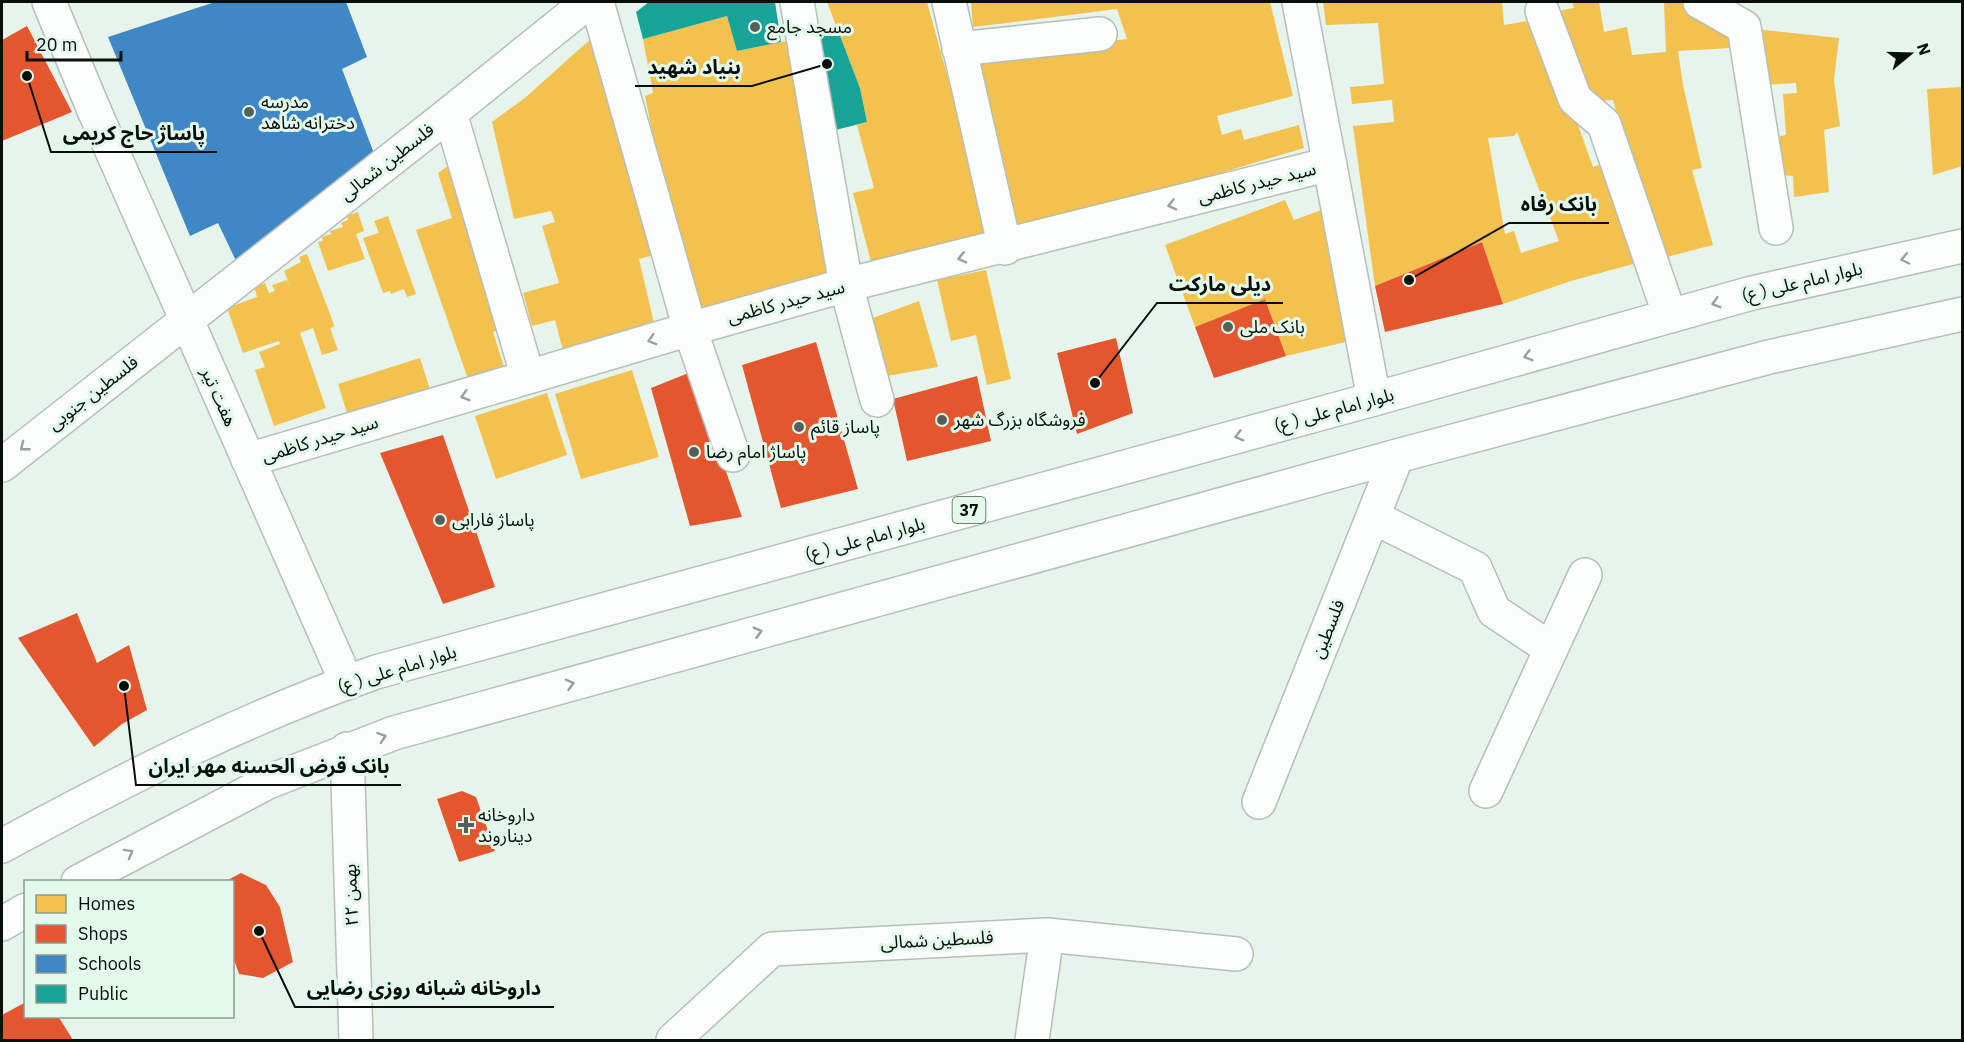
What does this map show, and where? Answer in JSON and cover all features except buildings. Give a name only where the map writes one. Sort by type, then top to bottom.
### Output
[{"type":"street","name":"هفت تیر","points":[[49,2],[185,320],[346,683]]},
{"type":"street","name":"فلسطین شمالی","points":[[185,320],[588,2]]},
{"type":"street","points":[[597,2],[690,329],[733,455]]},
{"type":"street","points":[[797,2],[846,285],[877,400]]},
{"type":"street","points":[[949,2],[1005,248]]},
{"type":"street","points":[[1299,2],[1374,399]]},
{"type":"street","points":[[1700,2],[1743,27],[1776,228]]},
{"type":"street","points":[[1542,11],[1575,99],[1604,124],[1670,316]]},
{"type":"street","points":[[959,49],[1100,34]]},
{"type":"street","points":[[450,113],[528,377]]},
{"type":"street","name":"سید حیدر کاظمی","points":[[248,460],[846,285],[1005,248],[1330,164]]},
{"type":"street","name":"بلوار امام علی ( ع)","points":[[2,846],[125,779],[241,725],[346,683],[1374,399],[1752,292],[1962,246]]},
{"type":"street","points":[[82,880],[268,782],[347,749],[394,733],[1397,456],[1769,357],[1962,314]]},
{"type":"street","name":"فلسطین جنوبی","points":[[2,465],[185,320]]},
{"type":"street","name":"فلسطین","points":[[1259,802],[1397,456]]},
{"type":"street","points":[[1372,517],[1475,568],[1494,611],[1551,649]]},
{"type":"street","points":[[1486,791],[1585,575]]},
{"type":"street","name":"۲۲ بهمن","points":[[347,749],[356,1041]]},
{"type":"street","points":[[2,924],[24,911]]},
{"type":"street","name":"فلسطین شمالی","points":[[673,1041],[772,949],[1047,935],[1236,954]]},
{"type":"street","points":[[1032,1041],[1047,935]]},
{"type":"place","name":"مسجد جامع","points":[[755,27]]},
{"type":"place","name":"بنیاد شهید","points":[[827,64]]},
{"type":"place","name":"پاساژ حاج کریمی","points":[[27,76]]},
{"type":"place","name":"مدرسه دخترانه شاهد","points":[[249,112]]},
{"type":"place","name":"بانک رفاه","points":[[1409,280]]},
{"type":"place","name":"بانک ملی","points":[[1228,327]]},
{"type":"place","name":"دیلی مارکت","points":[[1095,383]]},
{"type":"place","name":"فروشگاه بزرگ شهر","points":[[942,420]]},
{"type":"place","name":"پاساز قائم","points":[[799,427]]},
{"type":"place","name":"پاساژ امام رضا","points":[[694,452]]},
{"type":"place","name":"پاساژ فارابی","points":[[440,520]]},
{"type":"place","name":"بانک قرض الحسنه مهر ایران","points":[[124,686]]},
{"type":"place","name":"داروخانه دیناروند","points":[[466,825]]},
{"type":"place","name":"داروخانه شبانه روزی رضایی","points":[[259,931]]}]
